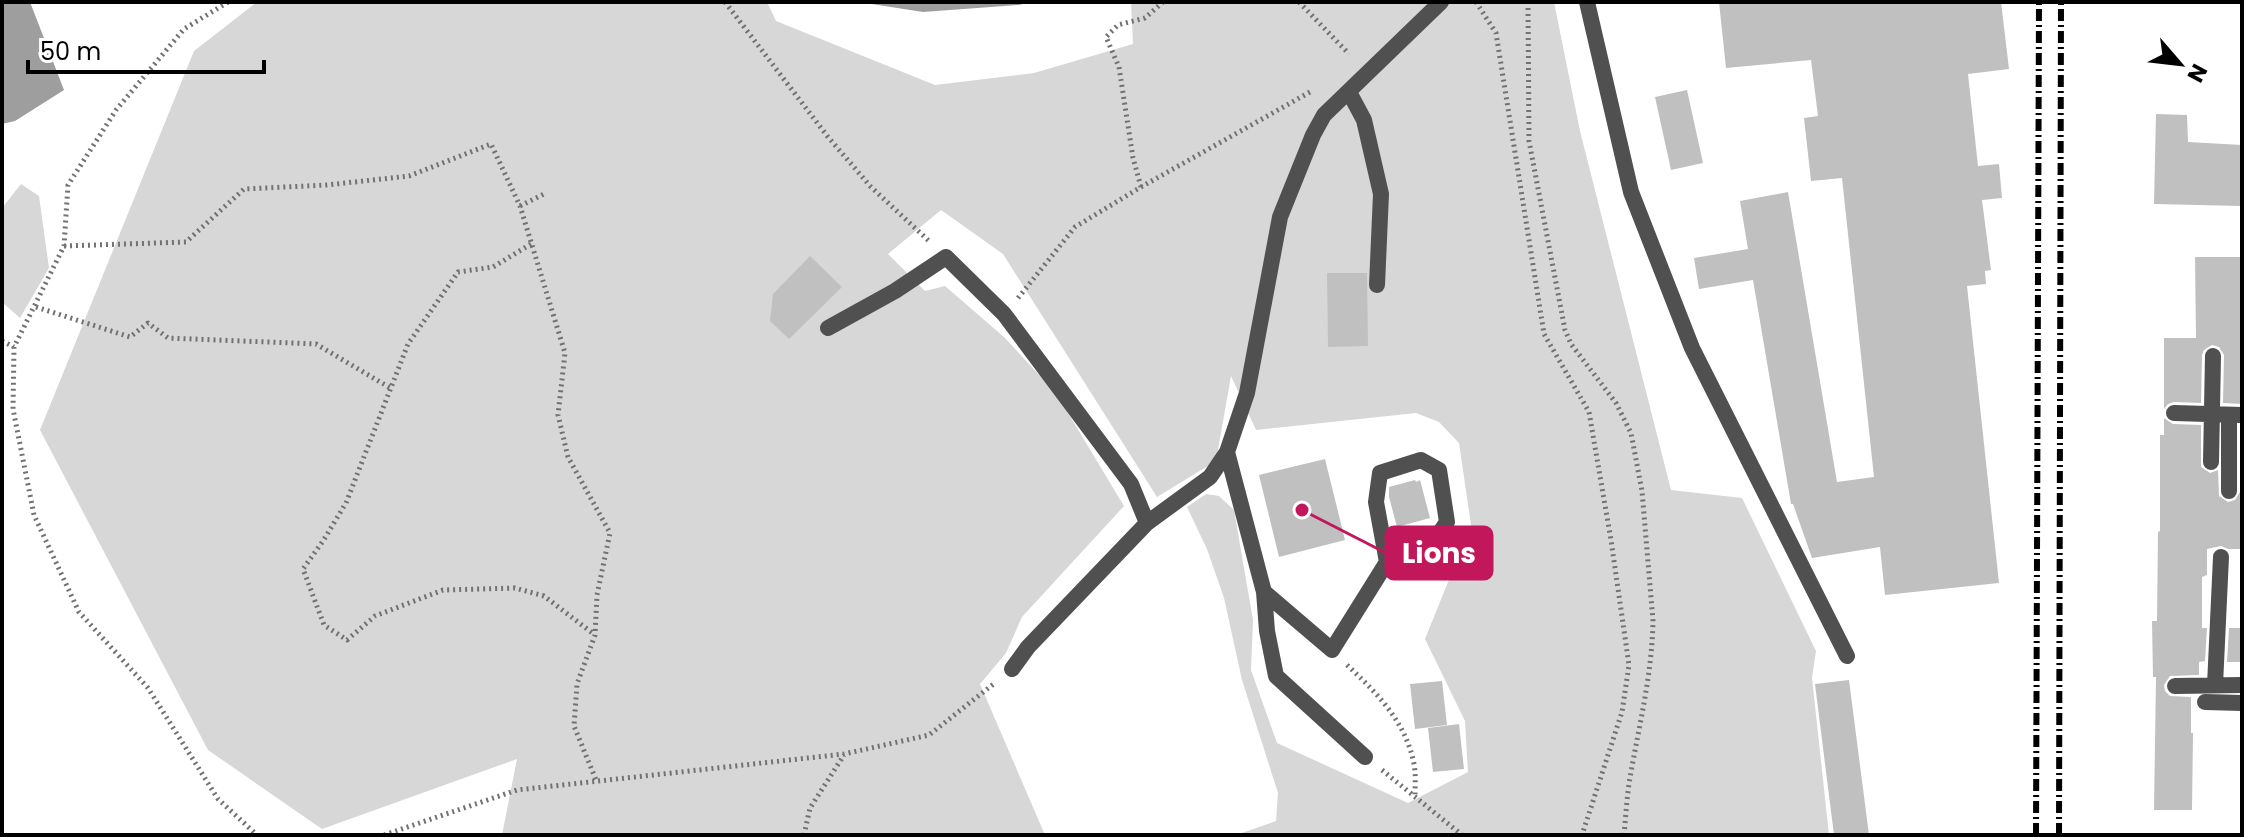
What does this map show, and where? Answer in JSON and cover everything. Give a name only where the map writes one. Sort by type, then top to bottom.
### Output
[{"type":"lane","points":[[1012,669],[1028,647],[1147,523],[1210,477],[1227,452],[1247,393],[1280,217],[1313,135],[1324,115],[1441,2]]},
{"type":"lane","points":[[1587,2],[1631,192],[1692,348],[1847,656]]},
{"type":"lane","points":[[1349,92],[1364,120],[1381,194],[1377,285]]},
{"type":"lane","points":[[828,328],[895,291],[946,257],[1004,314],[1131,484],[1147,523]]},
{"type":"lane","points":[[2211,462],[2213,356]]},
{"type":"lane","points":[[2174,413],[2236,415],[2229,491]]},
{"type":"lane","points":[[1227,452],[1264,592],[1267,631],[1276,676],[1365,757]]},
{"type":"lane","points":[[1264,592],[1332,650],[1387,562],[1376,502],[1380,473],[1421,460],[1439,470],[1447,522],[1424,556],[1387,562]]},
{"type":"lane","points":[[2215,685],[2221,557]]},
{"type":"lane","points":[[2175,686],[2242,685]]},
{"type":"lane","points":[[2205,702],[2242,703]]},
{"type":"path","points":[[228,2],[184,29],[116,110],[68,185],[64,246],[14,347],[13,409],[34,515],[79,612],[148,688],[218,799],[257,835]]},
{"type":"path","points":[[725,2],[828,137],[863,177],[946,257]]},
{"type":"path","points":[[1141,187],[1133,158],[1119,67],[1106,37],[1118,25],[1145,18],[1163,2]]},
{"type":"path","points":[[1299,2],[1349,54]]},
{"type":"path","points":[[1476,2],[1496,33],[1544,334],[1589,412],[1629,665],[1622,712],[1582,835]]},
{"type":"path","points":[[1528,2],[1529,141],[1565,330],[1571,344],[1622,412],[1633,442],[1642,491],[1653,641],[1624,835]]},
{"type":"path","points":[[1338,64],[1358,46]]},
{"type":"path","points":[[1004,314],[1075,227],[1308,94],[1318,84]]},
{"type":"path","points":[[64,246],[186,242],[244,189],[327,185],[409,176],[491,144],[520,206],[565,353],[558,415],[568,457],[610,533],[597,595],[595,635],[577,684],[574,726],[596,780]]},
{"type":"path","points":[[520,206],[546,193]]},
{"type":"path","points":[[531,244],[493,267],[458,272],[408,344],[346,503],[303,569],[324,625],[347,640],[375,616],[443,590],[515,588],[544,596],[595,635]]},
{"type":"path","points":[[36,307],[130,337],[148,323],[168,338],[316,344],[392,389]]},
{"type":"path","points":[[2,341],[14,347]]},
{"type":"path","points":[[1332,650],[1378,695],[1405,733],[1414,766],[1415,796]]},
{"type":"path","points":[[384,835],[517,790],[844,754],[929,735],[1012,669]]},
{"type":"path","points":[[804,835],[810,808],[844,754]]},
{"type":"path","points":[[1365,757],[1462,835]]},
{"type":"shaded area","points":[[2,2],[30,2],[64,90],[15,121],[2,124]]},
{"type":"shaded area","points":[[257,2],[767,2],[776,21],[935,85],[1034,73],[1133,44],[1131,2],[1554,2],[1580,131],[1671,490],[1742,498],[1816,651],[1812,678],[1829,835],[1236,835],[1276,821],[1278,793],[1242,680],[1224,598],[1207,549],[1187,507],[1206,494],[1219,496],[1234,510],[1253,620],[1251,670],[1277,743],[1408,803],[1468,772],[1465,721],[1425,639],[1471,525],[1459,443],[1439,422],[1416,413],[1256,430],[1231,376],[1216,461],[1157,497],[1003,254],[941,210],[888,254],[925,291],[945,286],[1004,337],[1056,393],[1124,506],[1022,617],[1006,653],[980,684],[1045,835],[502,835],[517,759],[322,829],[208,750],[40,430],[194,51]]},
{"type":"shaded area","points":[[859,2],[1031,2],[923,12]]},
{"type":"shaded area","points":[[21,184],[39,196],[49,268],[20,318],[2,302],[2,208]]},
{"type":"building","points":[[1719,2],[2001,2],[2009,69],[1968,74],[1978,166],[1999,164],[2002,198],[1982,200],[1991,270],[1985,271],[1986,284],[1967,286],[1999,583],[1885,595],[1880,547],[1812,558],[1791,504],[1753,280],[1699,289],[1694,258],[1748,249],[1740,201],[1788,192],[1837,482],[1874,477],[1842,178],[1811,181],[1804,118],[1818,116],[1811,60],[1726,68]]},
{"type":"building","points":[[1687,90],[1703,163],[1671,170],[1655,97]]},
{"type":"building","points":[[2156,114],[2187,115],[2188,142],[2242,145],[2242,206],[2154,204]]},
{"type":"building","points":[[810,256],[842,287],[789,339],[770,321],[773,294]]},
{"type":"building","points":[[2195,257],[2242,257],[2242,404],[2223,403],[2224,355],[2219,347],[2212,345],[2202,355],[2201,403],[2174,402],[2164,409],[2164,338],[2196,338]]},
{"type":"building","points":[[1327,273],[1367,273],[1368,346],[1328,347]]},
{"type":"building","points":[[2164,418],[2173,424],[2201,425],[2201,467],[2210,473],[2218,470],[2219,496],[2228,502],[2235,500],[2240,492],[2242,426],[2242,549],[2221,546],[2207,549],[2207,575],[2202,577],[2202,628],[2207,628],[2205,661],[2199,662],[2199,675],[2170,676],[2164,685],[2170,696],[2191,697],[2192,810],[2154,810],[2156,677],[2153,677],[2152,621],[2157,621],[2160,435],[2164,435]]},
{"type":"building","points":[[1325,459],[1345,540],[1279,557],[1259,475]]},
{"type":"building","points":[[1420,480],[1430,518],[1397,527],[1389,487]]},
{"type":"building","points":[[2229,628],[2242,628],[2242,662],[2227,662]]},
{"type":"building","points":[[1849,680],[1869,835],[1834,835],[1815,684]]},
{"type":"building","points":[[1442,681],[1447,725],[1415,729],[1410,684]]},
{"type":"building","points":[[1459,724],[1464,769],[1433,772],[1428,728]]},
{"type":"railway","points":[[2036,835],[2039,2]]},
{"type":"railway","points":[[2059,835],[2061,2]]},
{"type":"place","name":"Lions","points":[[1302,510]]}]
